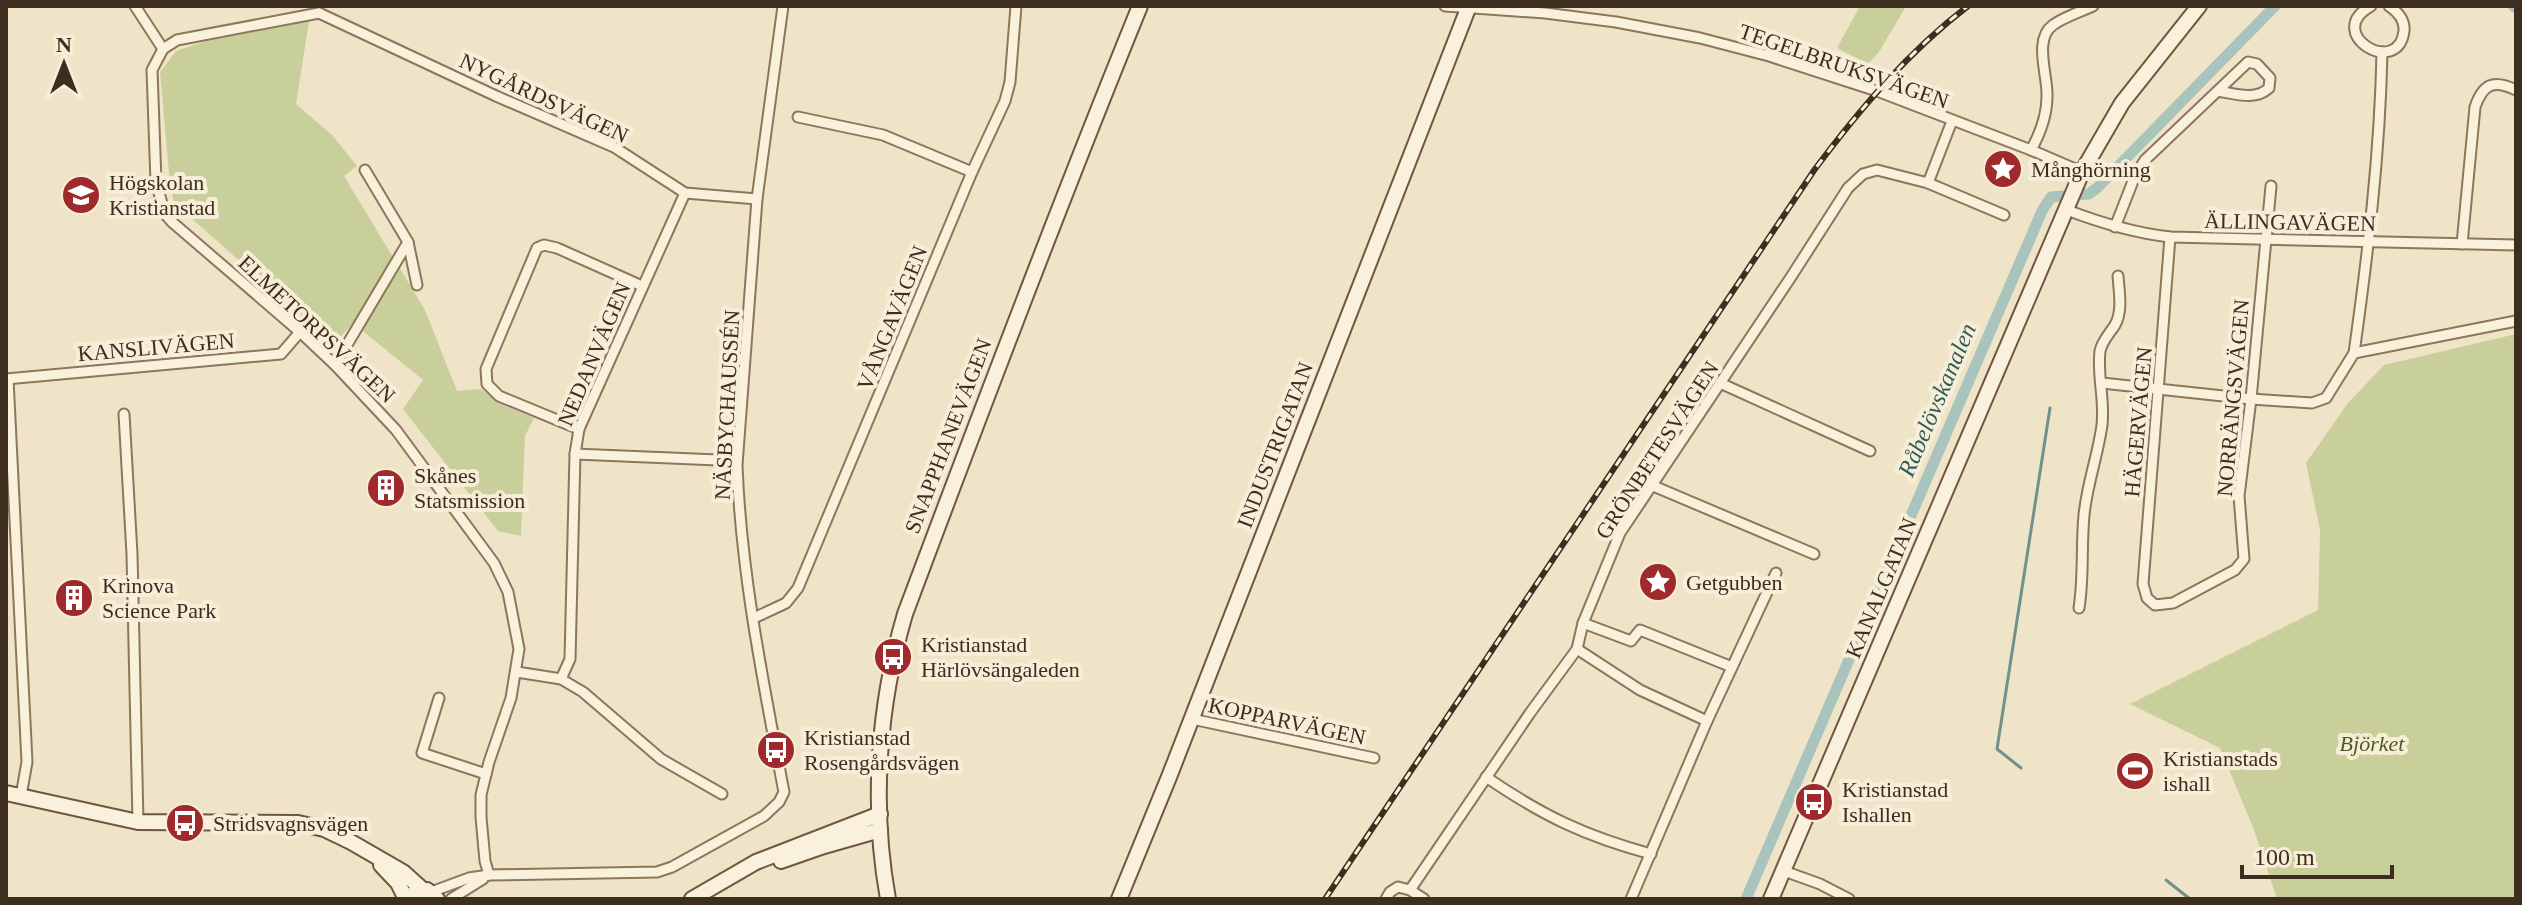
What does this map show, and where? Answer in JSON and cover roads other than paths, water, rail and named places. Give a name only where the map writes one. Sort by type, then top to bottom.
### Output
[{"type":"street","points":[[135,6],[163,49],[177,40],[319,9]]},
{"type":"street","name":"NÄSBYCHAUSSÉN","points":[[489,875],[657,872],[672,867],[764,816],[779,802],[784,792],[754,618],[739,508],[737,465],[757,199],[783,6]]},
{"type":"street","name":"VÅNGAVÄGEN","points":[[754,618],[786,603],[798,588],[972,172],[1005,101],[1010,82],[1016,6]]},
{"type":"street","name":"SNAPPHANEVÄGEN","points":[[888,899],[880,830],[883,709],[905,614],[1060,204],[1140,6]]},
{"type":"street","name":"TEGELBRUKSVÄGEN","points":[[1445,6],[1616,22],[1700,38],[1769,56],[1867,88],[2031,150],[2080,178]]},
{"type":"street","points":[[2031,150],[2046,110],[2048,95],[2043,48],[2045,37],[2051,26],[2093,6]]},
{"type":"street","points":[[2371,6],[2358,18],[2356,33],[2364,47],[2374,52],[2397,45],[2404,31],[2400,16],[2389,6]]},
{"type":"street","name":"INDUSTRIGATAN","points":[[1119,899],[1468,7]]},
{"type":"street","name":"KANALGATAN","points":[[1771,899],[2080,178],[2122,103],[2193,8]]},
{"type":"street","name":"NYGÅRDSVÄGEN","points":[[319,9],[496,96],[614,147],[685,193],[757,199]]},
{"type":"street","name":"ELMETORPSVÄGEN","points":[[163,49],[152,70],[156,182],[165,214],[300,332],[396,430],[494,563],[508,592],[519,649],[511,698],[481,795],[485,861],[489,875]]},
{"type":"street","points":[[2102,383],[2251,399],[2312,403],[2326,398],[2354,353],[2370,243],[2381,126],[2382,52]]},
{"type":"street","points":[[2115,227],[2135,176],[2145,160],[2248,62],[2257,64],[2270,78],[2269,88],[2262,94],[2248,96],[2218,91]]},
{"type":"street","points":[[2462,244],[2475,107],[2480,93],[2492,84],[2501,83],[2516,90]]},
{"type":"street","points":[[798,117],[883,135],[972,172]]},
{"type":"street","points":[[1928,183],[1952,121]]},
{"type":"street","points":[[365,170],[408,242],[417,285]]},
{"type":"street","name":"GRÖNBETESVÄGEN","points":[[1410,890],[1577,649],[1583,623],[1620,533],[1848,188],[1863,174],[1877,170],[1928,183],[2004,215]]},
{"type":"street","name":"NORRÄNGSVÄGEN","points":[[2155,605],[2173,603],[2235,570],[2244,559],[2239,496],[2271,186]]},
{"type":"street","name":"NEDANVÄGEN","points":[[561,679],[570,659],[575,454],[579,429],[685,193]]},
{"type":"street","name":"ÄLLINGAVÄGEN","points":[[2069,205],[2115,227],[2170,237],[2516,245]]},
{"type":"street","name":"HÄGERVÄGEN","points":[[2155,605],[2147,598],[2143,584],[2170,237]]},
{"type":"street","points":[[335,365],[408,242]]},
{"type":"street","points":[[579,429],[499,396],[487,384],[486,369],[537,248],[544,245],[557,248],[642,286]]},
{"type":"street","points":[[2079,608],[2083,582],[2084,515],[2102,426],[2101,346],[2117,321],[2118,276]]},
{"type":"street","points":[[2354,353],[2516,321]]},
{"type":"street","name":"KANSLIVÄGEN","points":[[7,379],[281,354],[300,332]]},
{"type":"street","points":[[7,379],[27,762],[13,794],[138,822],[298,823],[324,829],[403,872],[430,894]]},
{"type":"street","points":[[1720,383],[1870,451]]},
{"type":"street","points":[[124,414],[132,554],[138,822]]},
{"type":"street","points":[[575,454],[718,460]]},
{"type":"street","points":[[1651,485],[1814,554]]},
{"type":"street","points":[[1631,899],[1707,721],[1776,573]]},
{"type":"street","points":[[1583,623],[1631,641],[1640,630],[1732,667]]},
{"type":"street","points":[[1577,649],[1640,690],[1707,721]]},
{"type":"street","points":[[517,672],[561,679],[583,692],[661,759],[722,794]]},
{"type":"street","points":[[439,698],[422,753],[486,774]]},
{"type":"street","name":"KOPPARVÄGEN","points":[[1192,719],[1374,758]]},
{"type":"street","points":[[1486,777],[1528,806],[1569,826],[1605,842],[1651,854]]},
{"type":"street","points":[[692,899],[756,862],[880,814]]},
{"type":"street","points":[[717,884],[824,846],[880,830]]},
{"type":"street","points":[[373,856],[398,883],[407,899],[413,893],[430,894],[469,878],[489,875]]},
{"type":"street","points":[[1784,871],[1849,899]]},
{"type":"street","points":[[451,899],[489,875]]},
{"type":"street","points":[[1386,899],[1398,887],[1424,899]]},
{"type":"waterway","name":"Råbelövskanalen","points":[[1746,899],[2042,211],[2051,197],[2089,194],[2097,188],[2275,6]]},
{"type":"waterway","points":[[2021,768],[1997,749],[2050,408]]},
{"type":"waterway","points":[[2166,880],[2190,899]]},
{"type":"railway","points":[[1325,899],[1815,169],[1886,82],[1925,42],[1968,6]]},
{"type":"place","name":"Månghörning","points":[[2003,169]]},
{"type":"place","name":"Högskolan Kristianstad","points":[[81,195]]},
{"type":"place","name":"Skånes Statsmission","points":[[386,488]]},
{"type":"place","name":"Getgubben","points":[[1658,582]]},
{"type":"place","name":"Krinova Science Park","points":[[74,598]]},
{"type":"place","name":"Kristianstad Härlövsängaleden","points":[[893,657]]},
{"type":"place","name":"Kristianstad Rosengårdsvägen","points":[[776,750]]},
{"type":"place","name":"Kristianstads ishall","points":[[2135,771]]},
{"type":"place","name":"Kristianstad Ishallen","points":[[1814,802]]},
{"type":"place","name":"Stridsvagnsvägen","points":[[185,823]]},
{"type":"park label","name":"Björket","points":[[2372,743]]}]
